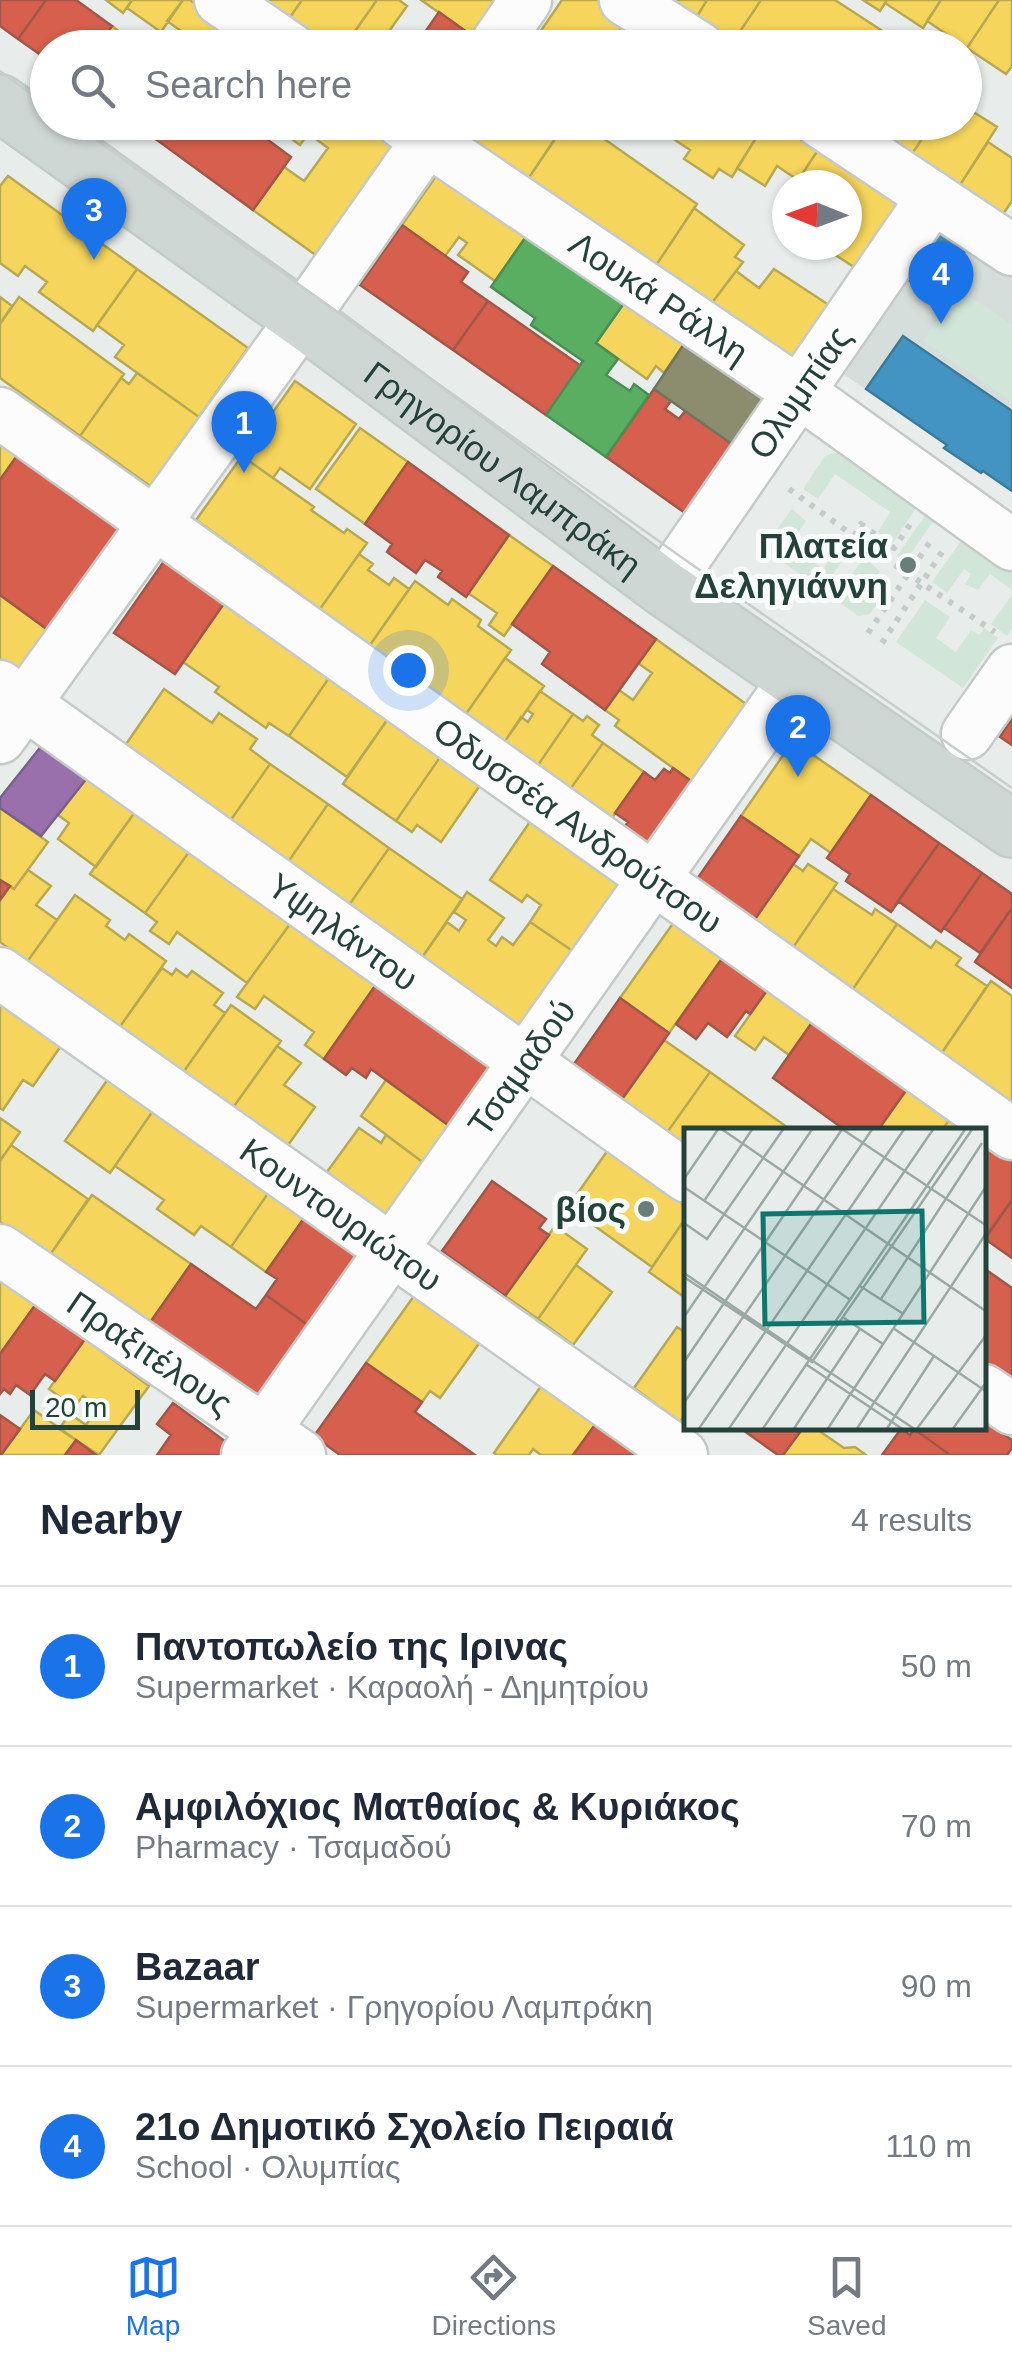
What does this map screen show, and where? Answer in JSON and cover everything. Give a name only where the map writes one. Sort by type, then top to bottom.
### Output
[{"type":"main road","name":"Γρηγορίου Λαμπράκη","points":[[0,103],[30,124]]},
{"type":"main road","name":"Γρηγορίου Λαμπράκη","points":[[52,140],[302,319],[664,588],[1012,829]]},
{"type":"street","points":[[220,0],[264,30]]},
{"type":"street","points":[[505,30],[526,0]]},
{"type":"street","points":[[625,0],[672,30]]},
{"type":"street","points":[[8,709],[155,523],[302,319],[415,140]]},
{"type":"street","name":"Λουκά Ράλλη","points":[[440,140],[1012,545]]},
{"type":"street","points":[[847,140],[1012,250]]},
{"type":"street","name":"Ολυμπίας","points":[[664,588],[933,197]]},
{"type":"street","name":"Οδυσσέα Ανδρούτσου","points":[[0,413],[1012,1134]]},
{"type":"street","points":[[967,734],[1012,670]]},
{"type":"street","name":"Τσαμαδού","points":[[270,1447],[391,1248],[794,680]]},
{"type":"street","name":"Υψηλάντου","points":[[8,709],[524,1060],[684,1175]]},
{"type":"street","name":"Κουντουριώτου","points":[[0,973],[391,1248],[558,1377],[682,1455]]},
{"type":"street","name":"Πραξιτέλους","points":[[0,1250],[270,1447]]},
{"type":"street","points":[[987,1392],[1012,1409]]},
{"type":"path","points":[[789,488],[986,626]]},
{"type":"path","points":[[854,536],[860,524],[894,548],[934,489]]},
{"type":"path","points":[[868,633],[928,544]]},
{"type":"path","points":[[865,559],[872,548]]},
{"type":"path","points":[[882,643],[942,553]]},
{"type":"shaded area","points":[[942,218],[1012,266],[1012,490],[944,448],[946,445],[839,371]]},
{"type":"green space","points":[[958,288],[1012,325],[1012,402],[923,341]]},
{"type":"green space","points":[[832,453],[916,508],[893,543],[878,532],[890,512],[835,474],[818,499],[803,489],[825,456]]},
{"type":"green space","points":[[792,509],[806,521],[789,546],[800,553],[814,534],[822,540],[809,559],[823,569],[837,550],[846,556],[832,575],[844,584],[864,558],[880,571],[872,582],[886,592],[870,614],[858,616],[763,548]]},
{"type":"green space","points":[[926,514],[934,520],[905,562],[897,556]]},
{"type":"green space","points":[[963,538],[1012,573],[1012,590],[990,574],[978,590],[965,584],[971,574],[964,569],[947,593],[932,582]]},
{"type":"green space","points":[[1012,595],[1012,629],[1007,636],[991,624]]},
{"type":"green space","points":[[925,600],[950,617],[936,638],[956,652],[971,630],[980,635],[984,628],[998,638],[963,688],[896,642]]},
{"type":"building: Homes","points":[[106,0],[132,0],[123,13]]},
{"type":"building: Homes","points":[[132,0],[183,0],[162,30],[127,8]]},
{"type":"building: Homes","points":[[183,0],[190,0],[233,30],[180,30],[167,21]]},
{"type":"building: Homes","points":[[254,0],[302,0],[286,23]]},
{"type":"building: Homes","points":[[302,0],[377,0],[356,30],[296,30],[286,23]]},
{"type":"building: Homes","points":[[377,0],[399,0],[407,6],[390,30],[356,30]]},
{"type":"building: Homes","points":[[421,0],[496,0],[475,30],[464,30]]},
{"type":"building: Homes","points":[[562,0],[606,0],[630,15],[620,30],[541,30]]},
{"type":"building: Homes","points":[[668,0],[707,0],[696,18]]},
{"type":"building: Homes","points":[[707,0],[761,0],[741,30],[714,30],[696,18]]},
{"type":"building: Homes","points":[[761,0],[835,0],[881,30],[741,30]]},
{"type":"building: Homes","points":[[863,0],[887,0],[880,11]]},
{"type":"building: Homes","points":[[941,0],[923,28],[885,3]]},
{"type":"building: Homes","points":[[941,0],[999,0],[979,30],[940,30],[927,21]]},
{"type":"building: Homes","points":[[999,0],[1012,0],[1012,66],[1006,74],[982,58],[979,30]]},
{"type":"building: Homes","points":[[982,117],[997,127],[958,188],[910,157],[921,140],[982,140]]},
{"type":"building: Homes","points":[[317,140],[392,140],[398,144],[317,256],[253,210],[284,167],[304,181],[328,148]]},
{"type":"building: Homes","points":[[466,140],[555,140],[524,185],[463,144]]},
{"type":"building: Homes","points":[[554,140],[606,140],[697,204],[651,273],[524,185]]},
{"type":"building: Homes","points":[[675,140],[755,140],[732,177],[719,169],[713,178],[684,159],[690,150]]},
{"type":"building: Homes","points":[[755,140],[824,141],[805,170],[783,170],[777,166],[765,186],[737,168]]},
{"type":"building: Homes","points":[[884,140],[921,140],[910,157]]},
{"type":"building: Homes","points":[[824,141],[906,193],[857,269],[843,260],[862,260],[862,170],[805,170]]},
{"type":"building: Homes","points":[[988,142],[1012,158],[1012,201],[1001,217],[958,188]]},
{"type":"building: Homes","points":[[443,166],[532,228],[495,281],[458,255],[467,243],[459,237],[445,256],[402,225]]},
{"type":"building: Homes","points":[[8,176],[137,269],[93,331],[39,292],[47,282],[25,266],[18,276],[0,263],[0,186]]},
{"type":"building: Homes","points":[[694,208],[744,245],[735,257],[743,262],[705,312],[651,273]]},
{"type":"building: Homes","points":[[137,269],[248,348],[199,417],[115,357],[124,345],[97,325]]},
{"type":"building: Homes","points":[[774,269],[832,307],[785,367],[705,312],[736,271],[759,288]]},
{"type":"building: Homes","points":[[629,296],[688,338],[664,373],[656,366],[647,379],[596,343]]},
{"type":"building: Homes","points":[[0,297],[12,306],[0,324]]},
{"type":"building: Homes","points":[[19,297],[124,374],[80,436],[0,378],[0,324]]},
{"type":"building: Homes","points":[[137,373],[199,417],[150,486],[80,436],[121,378],[129,384]]},
{"type":"building: Homes","points":[[295,381],[356,424],[310,489],[280,468],[273,478],[242,456]]},
{"type":"building: Homes","points":[[360,428],[408,462],[365,524],[316,489]]},
{"type":"building: Homes","points":[[0,435],[21,450],[0,480]]},
{"type":"building: Homes","points":[[242,456],[344,533],[347,529],[367,543],[320,609],[196,520]]},
{"type":"building: Homes","points":[[509,535],[553,566],[504,636],[489,625],[497,613],[468,593]]},
{"type":"building: Homes","points":[[359,554],[373,564],[368,570],[389,585],[394,578],[409,589],[370,645],[320,609]]},
{"type":"building: Homes","points":[[415,581],[448,605],[452,599],[481,620],[478,626],[511,650],[466,714],[370,645]]},
{"type":"building: Homes","points":[[0,595],[48,630],[15,675],[0,664]]},
{"type":"building: Homes","points":[[227,599],[333,672],[289,736],[269,723],[266,728],[215,692],[219,687],[183,662]]},
{"type":"building: Homes","points":[[656,639],[753,709],[698,786],[615,726],[619,720],[605,710],[619,690],[633,700],[652,673],[638,663]]},
{"type":"building: Homes","points":[[505,658],[544,686],[505,741],[466,714]]},
{"type":"building: Homes","points":[[333,672],[392,713],[347,777],[289,736]]},
{"type":"building: Homes","points":[[164,689],[212,723],[219,713],[257,739],[250,749],[270,764],[228,824],[122,750]]},
{"type":"building: Homes","points":[[540,691],[573,714],[538,765],[505,741],[521,717],[528,722],[533,714],[527,710]]},
{"type":"building: Homes","points":[[392,713],[445,750],[396,821],[343,784]]},
{"type":"building: Homes","points":[[573,714],[583,721],[587,716],[599,725],[592,735],[603,743],[571,788],[538,765]]},
{"type":"building: Homes","points":[[793,741],[871,795],[831,853],[811,839],[799,856],[741,816]]},
{"type":"building: Homes","points":[[603,743],[644,772],[612,818],[571,788]]},
{"type":"building: Homes","points":[[445,750],[485,778],[441,842],[417,825],[412,832],[396,821]]},
{"type":"building: Homes","points":[[270,764],[328,804],[286,865],[228,824]]},
{"type":"building: Homes","points":[[87,778],[135,812],[96,867],[58,839],[69,823],[58,815]]},
{"type":"building: Homes","points":[[328,804],[389,848],[347,908],[286,865]]},
{"type":"building: Homes","points":[[0,808],[48,842],[14,889],[0,880]]},
{"type":"building: Homes","points":[[135,812],[189,852],[145,913],[90,874]]},
{"type":"building: Homes","points":[[536,813],[632,880],[580,956],[530,922],[541,905],[527,895],[522,902],[490,880]]},
{"type":"building: Homes","points":[[389,848],[462,899],[421,959],[347,908]]},
{"type":"building: Homes","points":[[189,852],[290,924],[247,983],[177,932],[169,944],[150,931],[157,922],[145,913]]},
{"type":"building: Homes","points":[[793,864],[803,871],[808,864],[837,883],[792,949],[753,922]]},
{"type":"building: Homes","points":[[28,870],[51,886],[36,905],[57,920],[27,962],[0,942],[0,900]]},
{"type":"building: Homes","points":[[833,889],[872,915],[875,909],[897,924],[851,992],[792,949]]},
{"type":"building: Homes","points":[[467,892],[504,918],[488,940],[496,946],[502,937],[513,945],[530,922],[580,956],[526,1033],[421,959],[447,922],[459,931],[466,920],[454,912]]},
{"type":"building: Homes","points":[[75,895],[110,920],[106,926],[125,940],[129,934],[166,961],[119,1028],[27,962]]},
{"type":"building: Homes","points":[[679,915],[728,950],[669,1033],[620,998]]},
{"type":"building: Homes","points":[[290,924],[375,986],[324,1059],[305,1045],[314,1032],[264,996],[255,1009],[237,997]]},
{"type":"building: Homes","points":[[897,924],[931,948],[936,941],[961,958],[956,965],[987,986],[941,1054],[851,992]]},
{"type":"building: Homes","points":[[162,968],[172,975],[176,969],[187,977],[192,971],[223,993],[214,1005],[225,1013],[182,1074],[119,1028]]},
{"type":"building: Homes","points":[[991,981],[1012,996],[1012,1104],[941,1054]]},
{"type":"building: Homes","points":[[773,982],[818,1014],[789,1055],[764,1037],[755,1050],[735,1036]]},
{"type":"building: Homes","points":[[3,1001],[63,1043],[33,1086],[23,1080],[3,1110],[0,1005]]},
{"type":"building: Homes","points":[[231,1005],[281,1041],[232,1109],[182,1074]]},
{"type":"building: Homes","points":[[664,1040],[710,1072],[666,1134],[620,1102]]},
{"type":"building: Homes","points":[[277,1046],[301,1063],[284,1085],[315,1107],[286,1148],[232,1109]]},
{"type":"building: Homes","points":[[710,1072],[788,1128],[684,1128],[684,1148],[666,1134]]},
{"type":"building: Homes","points":[[110,1076],[155,1108],[110,1173],[65,1141]]},
{"type":"building: Homes","points":[[386,1080],[459,1133],[432,1169],[361,1116]]},
{"type":"building: Homes","points":[[912,1082],[955,1112],[943,1128],[879,1128]]},
{"type":"building: Homes","points":[[155,1108],[271,1189],[231,1247],[201,1226],[194,1235],[157,1209],[164,1200],[115,1166]]},
{"type":"building: Homes","points":[[955,1112],[976,1128],[943,1128]]},
{"type":"building: Homes","points":[[0,1118],[20,1132],[0,1161]]},
{"type":"building: Homes","points":[[359,1128],[381,1143],[386,1135],[432,1169],[392,1225],[324,1176]]},
{"type":"building: Homes","points":[[11,1145],[88,1199],[50,1255],[0,1222],[0,1161]]},
{"type":"building: Homes","points":[[608,1150],[684,1205],[684,1220],[652,1267],[568,1207]]},
{"type":"building: Homes","points":[[271,1189],[307,1214],[266,1272],[231,1247]]},
{"type":"building: Homes","points":[[92,1195],[191,1264],[149,1324],[50,1255]]},
{"type":"building: Homes","points":[[684,1220],[684,1297],[649,1272]]},
{"type":"building: Homes","points":[[555,1226],[587,1249],[538,1319],[505,1296]]},
{"type":"building: Homes","points":[[576,1265],[612,1292],[573,1345],[538,1319]]},
{"type":"building: Homes","points":[[0,1277],[36,1304],[0,1354]]},
{"type":"building: Homes","points":[[419,1289],[485,1335],[440,1398],[430,1391],[422,1402],[366,1363]]},
{"type":"building: Homes","points":[[677,1327],[684,1332],[684,1416],[680,1422],[634,1388]]},
{"type":"building: Homes","points":[[85,1339],[149,1386],[99,1455],[59,1429],[70,1414],[86,1425],[98,1407],[83,1396],[74,1407],[49,1389]]},
{"type":"building: Homes","points":[[546,1379],[600,1418],[573,1455],[541,1455],[533,1449],[529,1455],[494,1453]]},
{"type":"building: Homes","points":[[34,1410],[76,1440],[65,1455],[1,1455]]},
{"type":"building: Homes","points":[[802,1430],[818,1430],[844,1448],[855,1447],[866,1455],[783,1455]]},
{"type":"building: Shops","points":[[0,0],[46,0],[18,39],[0,26]]},
{"type":"building: Shops","points":[[46,0],[76,0],[112,26],[109,30],[30,30],[30,47],[18,39]]},
{"type":"building: Shops","points":[[439,12],[464,30],[426,30]]},
{"type":"building: Shops","points":[[157,140],[268,140],[291,157],[253,210]]},
{"type":"building: Shops","points":[[402,225],[468,272],[461,282],[488,301],[453,350],[360,285]]},
{"type":"building: Shops","points":[[488,301],[581,366],[546,415],[453,350]]},
{"type":"building: Shops","points":[[654,389],[671,401],[665,409],[679,419],[685,411],[732,444],[685,513],[606,457]]},
{"type":"building: Shops","points":[[21,450],[124,525],[48,630],[0,595],[0,480]]},
{"type":"building: Shops","points":[[408,462],[509,535],[466,597],[438,577],[442,571],[425,560],[416,573],[387,552],[392,544],[365,524]]},
{"type":"building: Shops","points":[[167,557],[227,599],[175,674],[114,633]]},
{"type":"building: Shops","points":[[553,566],[656,639],[605,710],[542,664],[550,652],[512,624]]},
{"type":"building: Shops","points":[[1012,719],[1012,745],[1000,737]]},
{"type":"building: Shops","points":[[673,768],[698,786],[655,848],[625,826],[628,822],[615,813],[644,772],[655,780],[664,769],[670,773]]},
{"type":"building: Shops","points":[[871,795],[939,843],[891,912],[846,881],[850,874],[827,858]]},
{"type":"building: Shops","points":[[741,816],[799,856],[753,922],[695,882]]},
{"type":"building: Shops","points":[[939,843],[982,873],[941,932],[898,901]]},
{"type":"building: Shops","points":[[982,873],[1012,894],[1012,908],[980,953],[944,928]]},
{"type":"building: Shops","points":[[0,880],[10,886],[0,900]]},
{"type":"building: Shops","points":[[1012,908],[1012,988],[975,962]]},
{"type":"building: Shops","points":[[728,950],[773,982],[727,1037],[708,1023],[696,1039],[676,1024]]},
{"type":"building: Shops","points":[[375,986],[501,1074],[459,1133],[371,1069],[366,1078],[352,1068],[346,1075],[324,1059]]},
{"type":"building: Shops","points":[[620,998],[669,1033],[620,1102],[572,1067]]},
{"type":"building: Shops","points":[[818,1014],[912,1082],[879,1128],[842,1128],[773,1078]]},
{"type":"building: Shops","points":[[993,1140],[1012,1153],[1012,1200],[987,1235],[987,1147]]},
{"type":"building: Shops","points":[[492,1181],[546,1219],[539,1228],[549,1235],[505,1296],[442,1251]]},
{"type":"building: Shops","points":[[1012,1200],[1012,1258],[987,1240]]},
{"type":"building: Shops","points":[[307,1214],[367,1256],[316,1331],[266,1295],[277,1279],[266,1272]]},
{"type":"building: Shops","points":[[191,1264],[256,1309],[266,1295],[316,1331],[267,1405],[149,1324]]},
{"type":"building: Shops","points":[[987,1270],[1012,1288],[1012,1383],[987,1366]]},
{"type":"building: Shops","points":[[36,1304],[85,1339],[55,1381],[45,1374],[30,1395],[16,1385],[10,1394],[4,1389],[0,1394],[0,1354]]},
{"type":"building: Shops","points":[[366,1363],[422,1402],[415,1412],[475,1455],[340,1455],[314,1436]]},
{"type":"building: Shops","points":[[173,1403],[237,1450],[234,1455],[157,1455],[171,1435],[157,1424]]},
{"type":"building: Shops","points":[[0,1415],[20,1429],[1,1455],[0,1455]]},
{"type":"building: Shops","points":[[600,1418],[652,1455],[573,1455]]},
{"type":"building: Shops","points":[[987,1423],[1012,1440],[1007,1455],[950,1455],[915,1430],[987,1430]]},
{"type":"building: Shops","points":[[743,1430],[802,1430],[783,1455]]},
{"type":"building: Shops","points":[[900,1430],[910,1435],[915,1430],[950,1455],[882,1455]]},
{"type":"building: Shops","points":[[76,1440],[96,1455],[65,1455]]},
{"type":"building: Offices","points":[[43,744],[87,778],[41,836],[0,808],[0,798]]},
{"type":"building: Schools","points":[[942,218],[973,239],[934,298],[903,276]]},
{"type":"building: Schools","points":[[903,336],[1012,411],[1012,491],[944,448],[947,445],[866,389]]},
{"type":"building: Public","points":[[532,228],[629,296],[596,343],[618,359],[606,375],[630,391],[634,384],[649,395],[606,457],[546,415],[583,361],[531,325],[535,318],[491,287]]},
{"type":"building: Industry","points":[[688,338],[767,393],[732,444],[654,389]]},
{"type":"tram line","points":[[0,71],[30,93]]},
{"type":"tram line","points":[[96,140],[1012,788]]},
{"type":"place","name":"Bazaar","points":[[94,260]]},
{"type":"place","name":"21ο Δημοτικό Σχολείο Πειραιά","points":[[941,324]]},
{"type":"place","name":"Παντοπωλείο της Ιρινας","points":[[244,473]]},
{"type":"place","name":"Πλατεία Δεληγιάννη","points":[[908,565]]},
{"type":"place","name":"Αμφιλόχιος Ματθαίος & Κυριάκος","points":[[798,777]]},
{"type":"place","name":"βίος","points":[[646,1209]]}]
